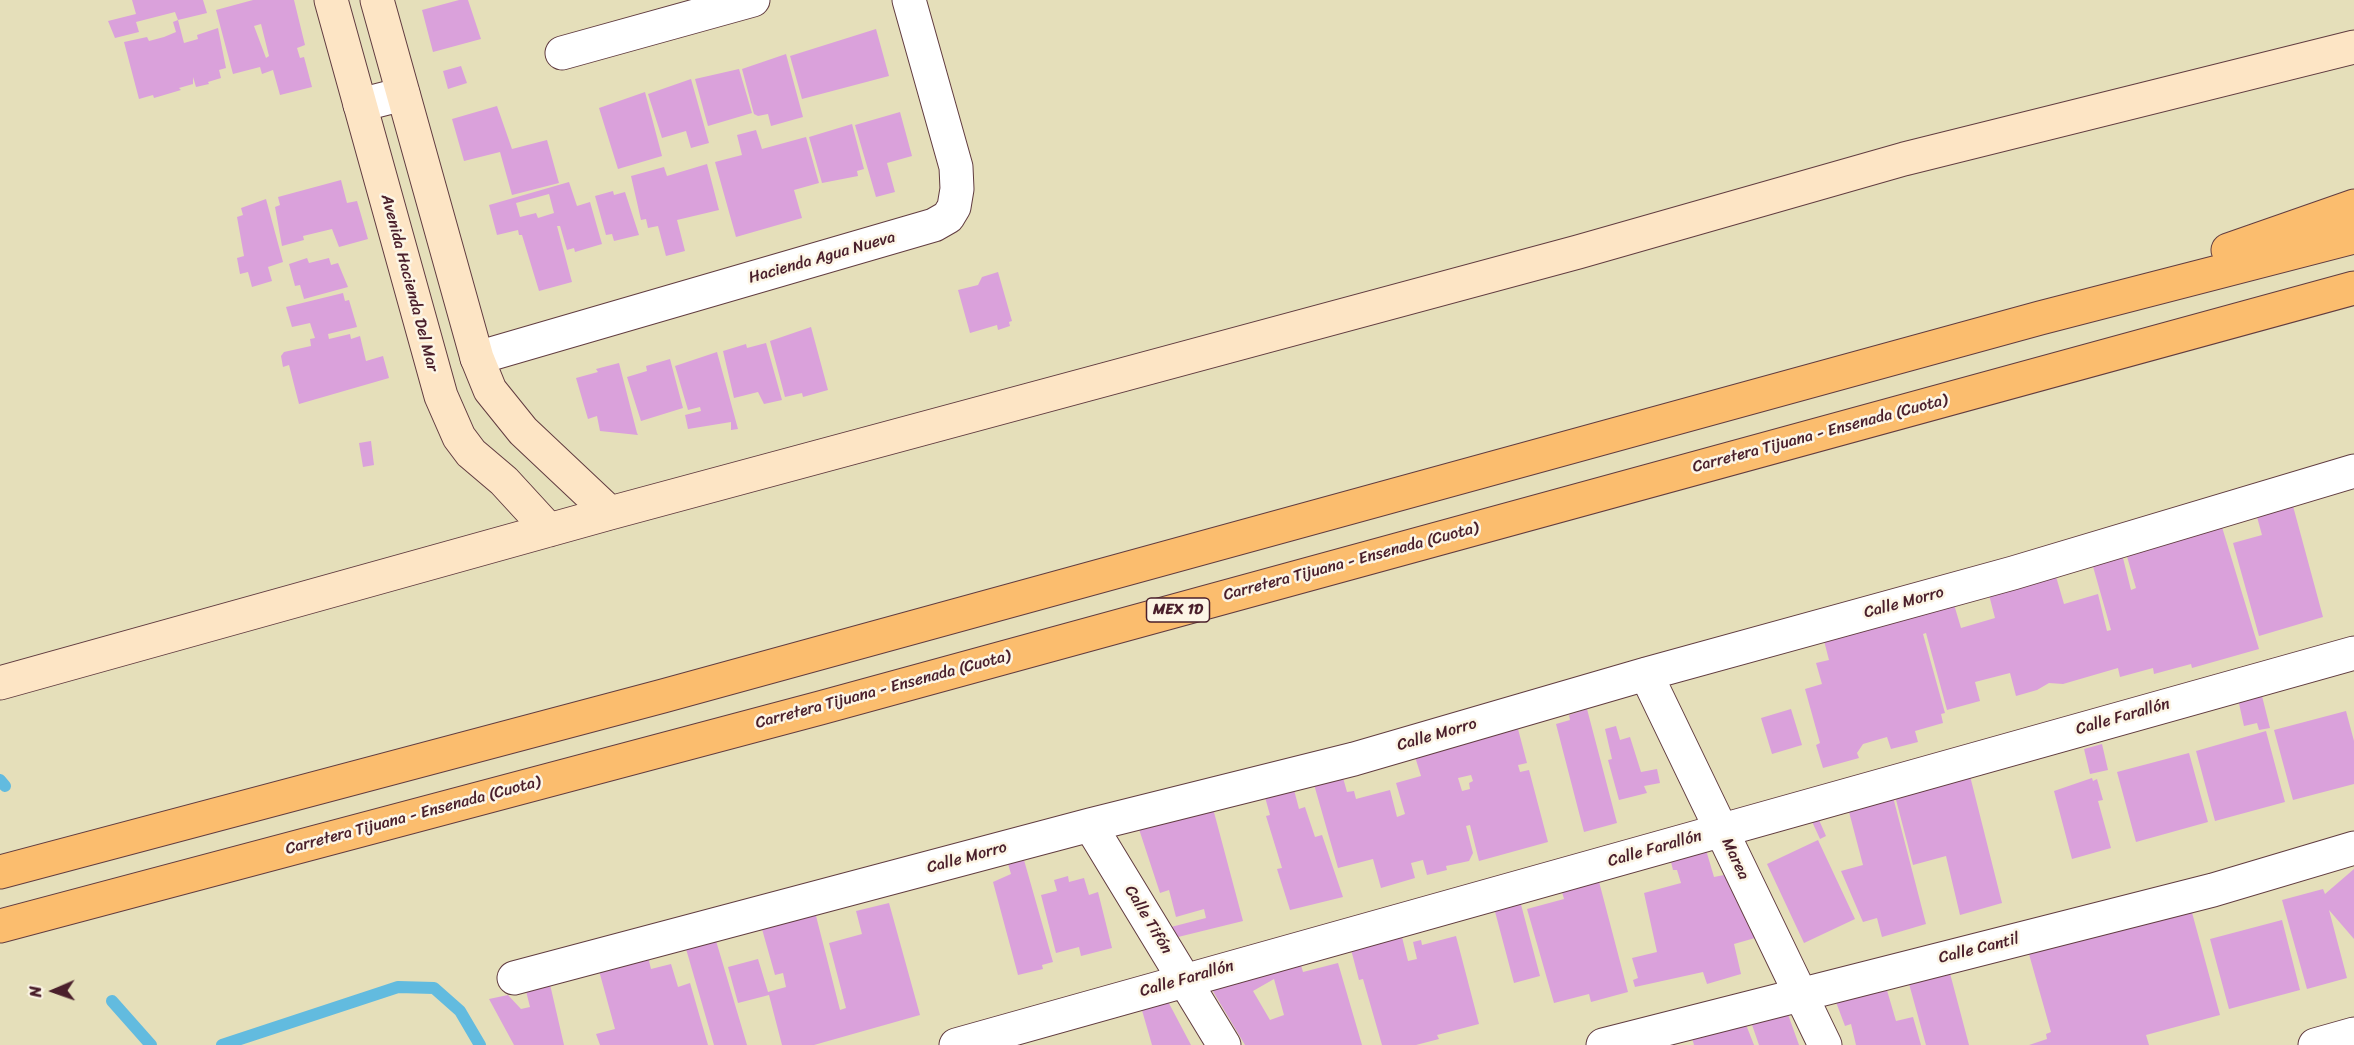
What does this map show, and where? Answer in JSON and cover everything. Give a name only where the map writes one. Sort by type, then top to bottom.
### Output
[{"type":"highway","points":[[2040,318],[2354,206]]},
{"type":"highway","points":[[0,872],[663,696],[2040,318],[2354,237]]},
{"type":"highway","name":"Carretera Tijuana - Ensenada (Cuota)","points":[[0,926],[820,708],[2354,288]]},
{"type":"street","name":"Avenida Hacienda Del Mar","points":[[331,0],[428,355],[450,420],[471,453],[504,481],[549,530]]},
{"type":"street","points":[[377,0],[477,358],[490,390],[511,417],[610,513]]},
{"type":"street","points":[[562,53],[753,0]]},
{"type":"street","name":"Hacienda Agua Nueva","points":[[477,358],[934,225],[948,218],[954,207],[957,189],[956,166],[909,0]]},
{"type":"street","points":[[0,683],[610,513],[1566,255],[1905,159],[2354,47]]},
{"type":"street","points":[[360,105],[403,94]]},
{"type":"street","name":"Calle Morro","points":[[514,978],[1090,825],[1354,759],[1646,674],[2013,573],[2354,471]]},
{"type":"street","name":"Calle Farallón","points":[[956,1045],[2354,653]]},
{"type":"street","name":"Marea","points":[[1646,674],[1825,1045]]},
{"type":"street","name":"Calle Tifón","points":[[1090,825],[1224,1045]]},
{"type":"street","name":"Calle Cantil","points":[[1603,1045],[2213,890],[2354,848]]},
{"type":"street","points":[[2315,1045],[2354,1034]]},
{"type":"building","points":[[132,0],[203,0],[207,13],[178,20],[175,12],[136,22],[139,32],[115,38],[108,21],[136,14]]},
{"type":"building","points":[[253,0],[294,0],[305,45],[297,48],[300,58],[304,57],[312,87],[280,95],[273,70],[262,74],[260,67],[233,74],[216,10]],"holes":[[[261,24],[269,56],[266,58],[254,26]]]},
{"type":"building","points":[[459,0],[468,0],[481,39],[433,52],[422,10]]},
{"type":"building","points":[[178,20],[184,43],[198,39],[197,35],[218,28],[226,68],[219,70],[221,78],[208,82],[209,84],[196,87],[193,77],[193,84],[179,88],[181,90],[154,98],[153,95],[139,99],[124,42],[147,37],[149,41],[164,37],[176,32],[173,22]]},
{"type":"building","points":[[876,29],[889,76],[802,99],[790,56]]},
{"type":"building","points":[[786,54],[803,117],[771,126],[768,114],[758,116],[754,114],[742,69]]},
{"type":"building","points":[[461,66],[467,83],[448,89],[443,71]]},
{"type":"building","points":[[739,69],[752,113],[708,126],[695,79]]},
{"type":"building","points":[[691,79],[709,143],[691,148],[686,131],[662,138],[648,94]]},
{"type":"building","points":[[645,92],[662,156],[618,169],[599,108]]},
{"type":"building","points":[[497,106],[512,149],[547,140],[559,183],[512,195],[500,152],[464,161],[452,119]]},
{"type":"building","points":[[900,112],[912,156],[887,163],[895,192],[876,197],[855,125]]},
{"type":"building","points":[[852,124],[864,169],[857,171],[858,176],[822,183],[809,137]]},
{"type":"building","points":[[756,130],[762,149],[806,137],[819,183],[794,190],[802,218],[736,237],[715,162],[742,155],[737,135]]},
{"type":"building","points":[[707,164],[719,210],[677,220],[685,251],[666,256],[658,226],[648,228],[646,219],[641,220],[631,176],[664,167],[667,176]]},
{"type":"building","points":[[341,180],[347,203],[357,201],[368,239],[339,247],[332,229],[303,236],[304,240],[282,246],[275,207],[280,205],[278,197]]},
{"type":"building","points":[[569,182],[577,206],[590,202],[602,244],[575,252],[574,248],[567,250],[560,226],[557,226],[572,282],[539,291],[522,235],[519,235],[518,230],[497,235],[489,205]],"holes":[[[549,194],[554,213],[538,218],[536,213],[520,217],[516,203]]]},
{"type":"building","points":[[613,191],[614,195],[625,192],[639,235],[614,241],[612,234],[606,235],[595,196]]},
{"type":"building","points":[[266,199],[283,262],[268,267],[272,281],[252,287],[248,272],[240,274],[237,258],[244,256],[237,217],[243,215],[241,208]]},
{"type":"building","points":[[307,258],[309,263],[329,258],[331,265],[338,263],[348,287],[304,299],[300,285],[295,286],[289,264]]},
{"type":"building","points":[[998,272],[1012,321],[1009,322],[1010,326],[998,330],[997,325],[970,333],[958,290],[978,285],[982,277]]},
{"type":"building","points":[[343,293],[345,301],[349,300],[357,327],[328,334],[329,339],[350,334],[351,339],[360,336],[366,361],[383,356],[389,378],[299,404],[289,365],[283,367],[281,356],[284,352],[311,346],[310,339],[315,338],[310,323],[292,327],[286,307]]},
{"type":"building","points":[[811,327],[828,390],[803,397],[802,393],[785,397],[770,341]]},
{"type":"building","points":[[766,343],[782,400],[764,404],[758,392],[734,398],[723,351],[746,344],[747,348]]},
{"type":"building","points":[[717,352],[738,429],[731,430],[731,422],[688,429],[685,415],[701,411],[700,407],[688,410],[675,366]]},
{"type":"building","points":[[670,359],[683,408],[641,421],[627,377],[647,371],[646,366]]},
{"type":"building","points":[[619,363],[638,435],[600,431],[597,416],[588,419],[576,378],[598,372],[596,369]]},
{"type":"building","points":[[371,441],[374,465],[363,467],[359,443]]},
{"type":"building","points":[[2293,506],[2323,617],[2259,636],[2233,543],[2262,535],[2257,517]]},
{"type":"building","points":[[2222,527],[2259,649],[2192,668],[2191,664],[2154,674],[2153,668],[2120,677],[2118,668],[2063,684],[2049,683],[2037,690],[2016,696],[2010,673],[1975,682],[1980,701],[1947,710],[1926,633],[1923,634],[1945,713],[1941,714],[1943,723],[1915,731],[1918,742],[1891,749],[1887,737],[1863,744],[1857,753],[1859,758],[1823,768],[1816,745],[1820,743],[1805,689],[1822,684],[1816,663],[1829,660],[1823,637],[1953,601],[1961,628],[1995,618],[1988,591],[2055,573],[2064,604],[2098,594],[2107,631],[2111,630],[2092,563],[2122,554],[2131,590],[2136,588],[2126,553]]},
{"type":"building","points":[[2261,692],[2270,728],[2259,730],[2257,723],[2244,726],[2238,699]]},
{"type":"building","points":[[1587,709],[1617,823],[1584,832],[1556,724],[1570,720],[1569,715]]},
{"type":"building","points":[[1791,709],[1802,745],[1772,754],[1761,718]]},
{"type":"building","points":[[2346,711],[2354,741],[2354,784],[2293,800],[2274,730]]},
{"type":"building","points":[[1509,721],[1511,731],[1518,729],[1527,763],[1518,765],[1520,772],[1529,770],[1548,842],[1479,861],[1470,825],[1466,826],[1473,853],[1469,861],[1446,866],[1447,870],[1427,875],[1423,860],[1411,863],[1415,878],[1381,888],[1373,859],[1338,868],[1311,774],[1340,767],[1347,792],[1354,791],[1356,799],[1390,790],[1397,817],[1405,814],[1396,783],[1421,776],[1412,747]],"holes":[[[1471,775],[1473,781],[1469,783],[1470,789],[1462,791],[1458,778]]]},
{"type":"building","points":[[1616,726],[1620,740],[1630,737],[1641,772],[1657,769],[1660,783],[1644,786],[1647,793],[1619,800],[1608,760],[1612,759],[1605,729]]},
{"type":"building","points":[[2266,731],[2285,802],[2215,821],[2196,751]]},
{"type":"building","points":[[2102,744],[2108,770],[2090,774],[2084,749]]},
{"type":"building","points":[[2189,753],[2208,822],[2136,842],[2117,772]]},
{"type":"building","points":[[1969,772],[2002,903],[1960,915],[1946,856],[1913,865],[1894,792]]},
{"type":"building","points":[[2092,778],[2093,781],[2097,779],[2103,800],[2098,801],[2111,848],[2072,859],[2054,791]]},
{"type":"building","points":[[1292,782],[1299,809],[1305,807],[1315,837],[1322,835],[1343,897],[1290,910],[1277,869],[1282,868],[1266,816],[1270,815],[1263,790]]},
{"type":"building","points":[[1892,793],[1926,924],[1882,937],[1877,918],[1863,922],[1841,871],[1863,865],[1849,812]]},
{"type":"building","points":[[1211,801],[1243,921],[1174,938],[1171,927],[1206,918],[1204,909],[1176,917],[1169,890],[1160,893],[1136,820]]},
{"type":"building","points":[[1816,813],[1826,836],[1820,839],[1809,815]]},
{"type":"building","points":[[1818,840],[1855,919],[1804,943],[1767,864]]},
{"type":"building","points":[[1704,843],[1714,877],[1724,875],[1755,938],[1734,944],[1741,974],[1707,984],[1703,972],[1635,987],[1633,980],[1638,978],[1632,958],[1657,952],[1644,893],[1681,883],[1677,870],[1673,870],[1669,854]]},
{"type":"building","points":[[1022,853],[1053,962],[1042,965],[1043,969],[1018,975],[993,882],[1011,874],[1006,857]]},
{"type":"building","points":[[2354,869],[2354,939],[2329,910],[2347,978],[2307,989],[2282,900],[2323,889],[2325,894]]},
{"type":"building","points":[[1597,874],[1628,992],[1591,1002],[1589,994],[1554,1003],[1527,909],[1564,899],[1560,885]]},
{"type":"building","points":[[1068,876],[1069,882],[1084,878],[1089,895],[1098,892],[1112,948],[1081,956],[1079,947],[1056,953],[1041,895],[1057,891],[1054,880]]},
{"type":"building","points":[[1519,897],[1540,976],[1514,983],[1493,904]]},
{"type":"building","points":[[2188,898],[2220,1015],[2146,1035],[2149,1045],[2029,1045],[2047,1039],[2046,1034],[2051,1032],[2025,940]]},
{"type":"building","points":[[889,903],[920,1015],[814,1045],[782,1045],[769,995],[738,1003],[728,967],[758,959],[768,992],[786,987],[783,973],[775,975],[760,922],[814,908],[840,1010],[846,1008],[829,943],[862,934],[856,911]]},
{"type":"building","points":[[2282,920],[2300,990],[2229,1009],[2210,939]]},
{"type":"building","points":[[1400,929],[1408,961],[1417,959],[1413,942],[1421,940],[1422,945],[1456,936],[1479,1024],[1437,1035],[1439,1039],[1416,1045],[1382,1045],[1363,979],[1359,980],[1349,942]]},
{"type":"building","points":[[714,934],[747,1045],[714,1045],[684,942]]},
{"type":"building","points":[[647,953],[651,969],[671,964],[678,987],[690,983],[708,1045],[600,1045],[596,1034],[615,1029],[598,967]]},
{"type":"building","points":[[1298,955],[1303,972],[1338,963],[1362,1045],[1245,1045],[1205,978]],"holes":[[[1274,979],[1284,1015],[1270,1020],[1253,991]]]},
{"type":"building","points":[[1947,962],[1969,1045],[1926,1045],[1906,973]]},
{"type":"building","points":[[549,980],[564,1045],[514,1045],[489,999],[508,995],[521,1009],[530,1007],[525,987]]},
{"type":"building","points":[[1884,980],[1896,1021],[1913,1017],[1921,1045],[1856,1045],[1851,1024],[1845,1026],[1833,994]]},
{"type":"building","points":[[1163,992],[1191,1045],[1152,1045],[1139,1000]]},
{"type":"building","points":[[1785,1006],[1799,1045],[1759,1045],[1750,1019]]},
{"type":"building","points":[[1743,1017],[1754,1045],[1694,1045],[1690,1031]]},
{"type":"waterway","points":[[0,780],[5,786]]},
{"type":"waterway","points":[[222,1045],[398,987],[434,988],[460,1011],[480,1045]]},
{"type":"waterway","points":[[112,1001],[151,1045]]}]
